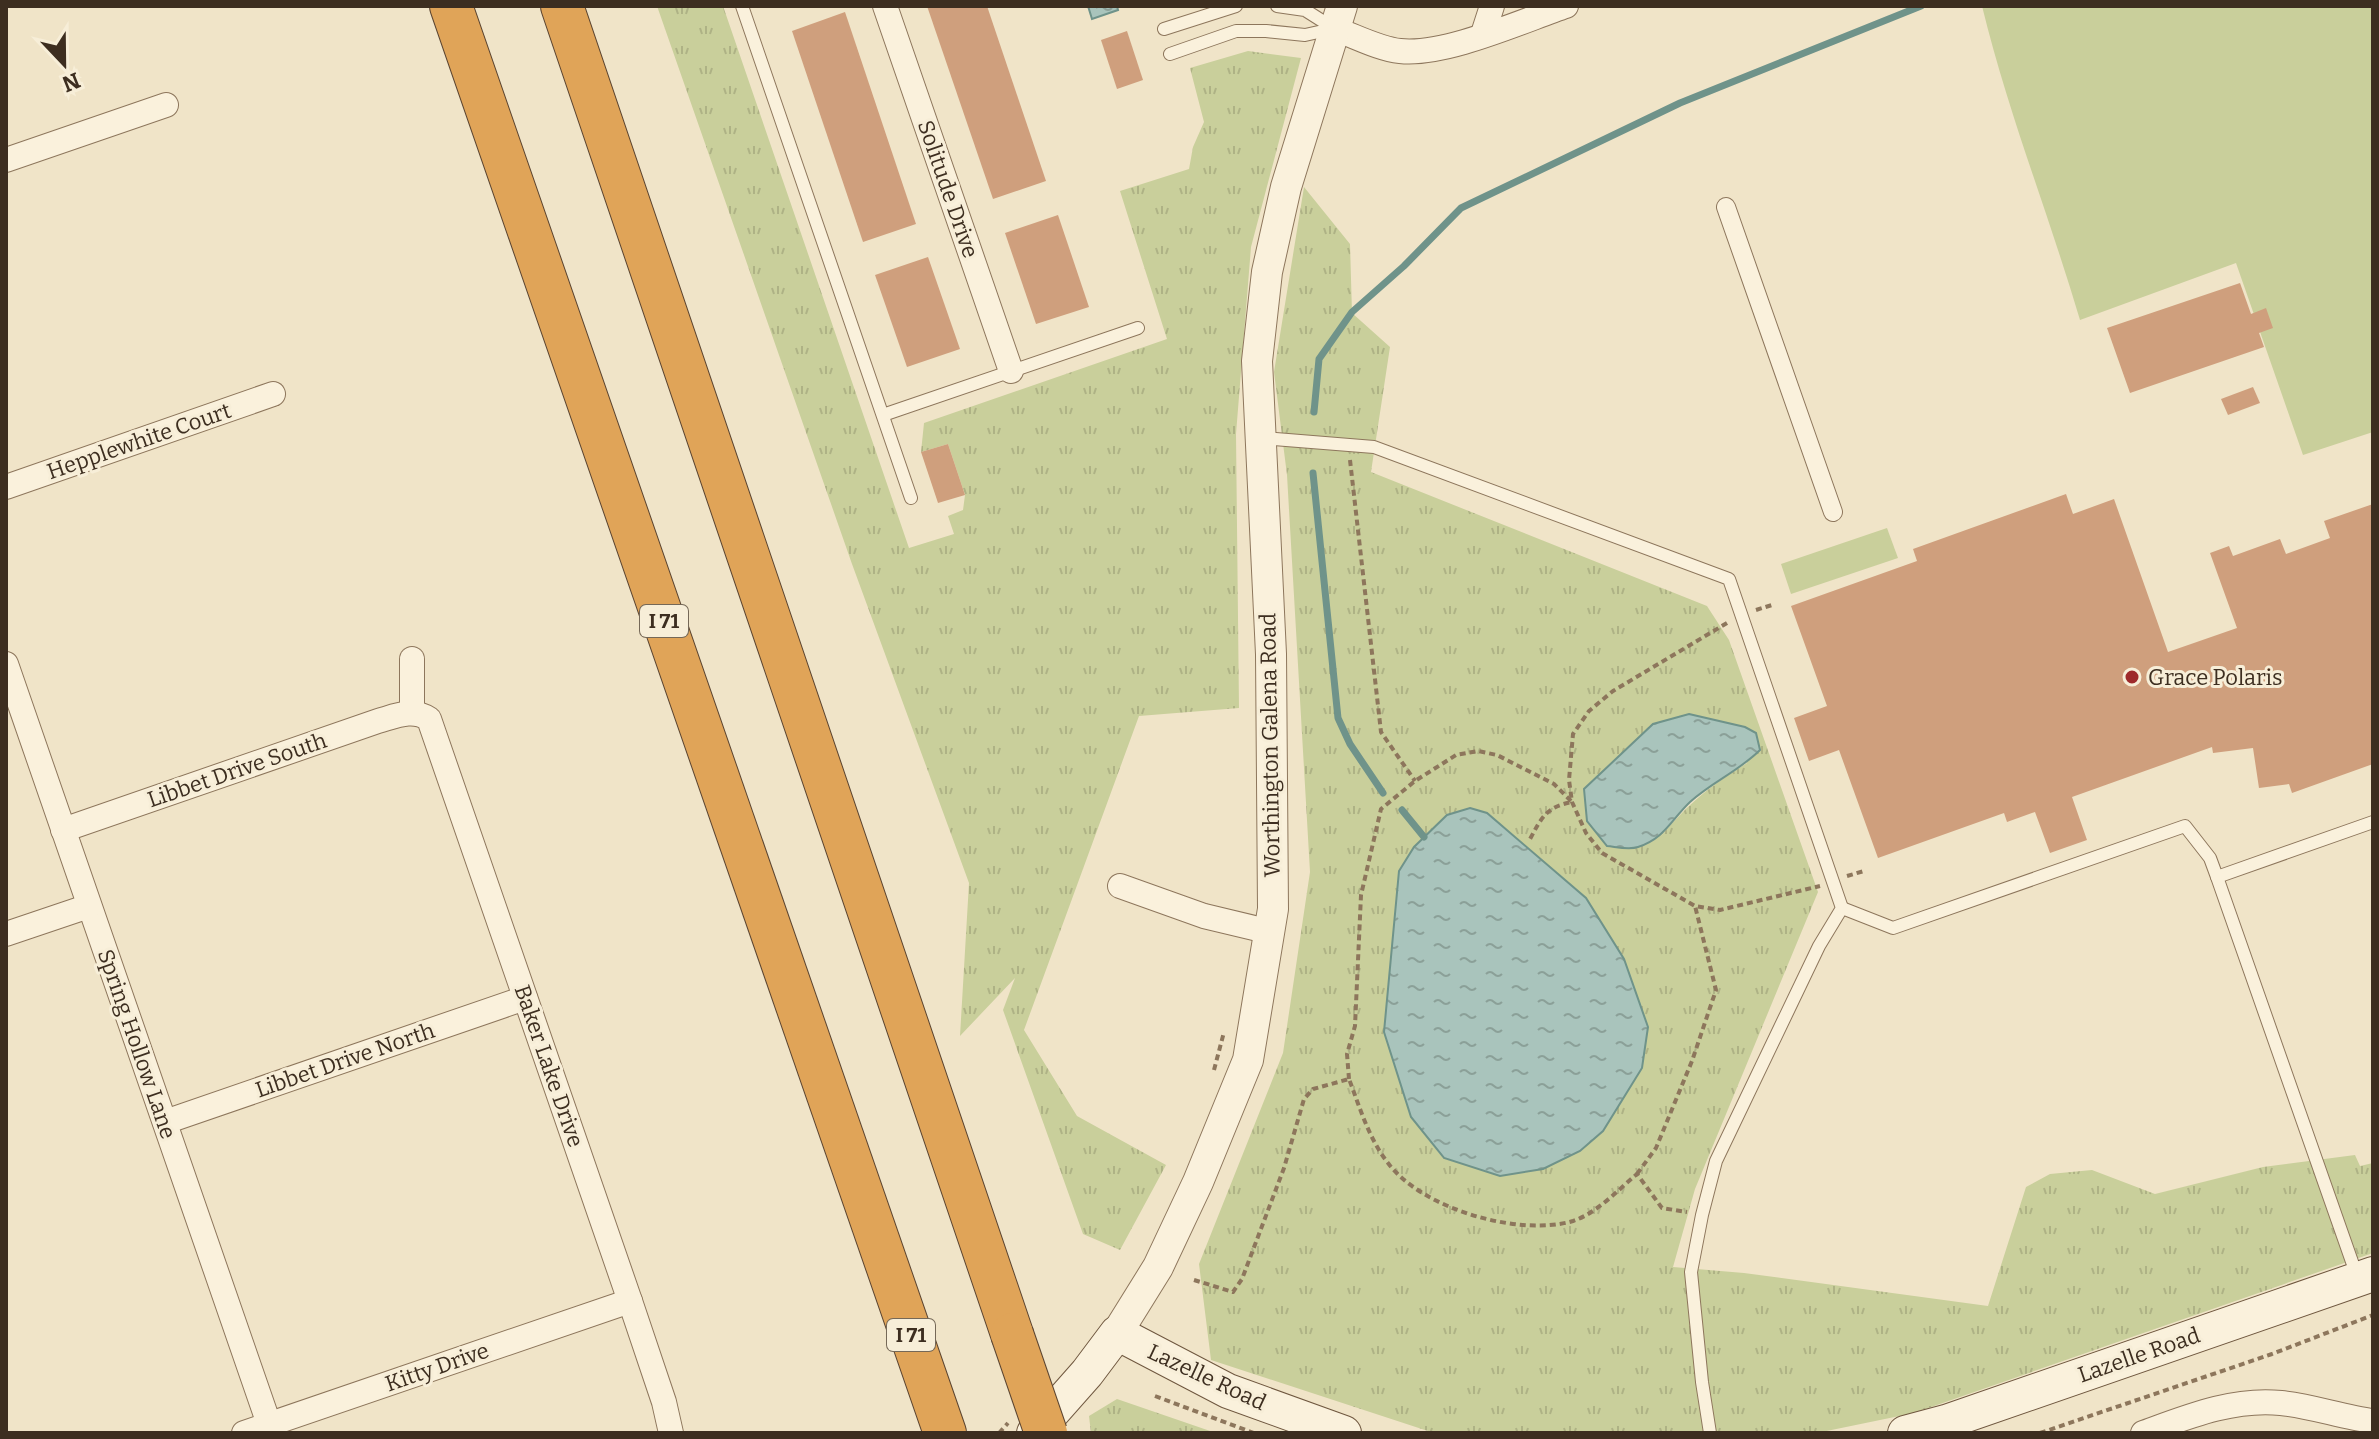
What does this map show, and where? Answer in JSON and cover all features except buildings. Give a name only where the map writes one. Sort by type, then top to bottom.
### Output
[{"type":"highway","name":"I 71","points":[[451,6],[945,1433]]},
{"type":"highway","points":[[562,6],[1012,1334],[1029,1429]]},
{"type":"highway","points":[[878,1237],[921,1433]]},
{"type":"main road","name":"Lazelle Road","points":[[1905,1433],[1946,1422],[2365,1277]]},
{"type":"main road","name":"Lazelle Road","points":[[1117,1333],[1228,1391],[1344,1433]]},
{"type":"main road","name":"Worthington Galena Road","points":[[1029,1429],[1087,1373],[1117,1333]]},
{"type":"street","name":"Solitude Drive","points":[[885,6],[1011,371]]},
{"type":"street","points":[[1483,34],[1492,6]]},
{"type":"street","points":[[1339,17],[1397,51],[1422,51],[1566,6]]},
{"type":"street","name":"Worthington Galena Road","points":[[1117,1333],[1158,1267],[1198,1182],[1248,1060],[1271,932],[1271,654],[1257,361],[1267,272],[1286,187],[1339,17]]},
{"type":"street","points":[[6,160],[166,105]]},
{"type":"street","points":[[1726,207],[1833,512]]},
{"type":"street","name":"Hepplewhite Court","points":[[6,487],[273,394]]},
{"type":"street","points":[[412,659],[412,713]]},
{"type":"street","name":"Spring Hollow Lane","points":[[6,664],[269,1424]]},
{"type":"street","name":"Libbet Drive South","points":[[63,830],[378,721],[412,713]]},
{"type":"street","name":"Baker Lake Drive","points":[[412,713],[429,719],[434,728],[664,1402],[671,1433]]},
{"type":"street","points":[[1120,886],[1204,916],[1271,932]]},
{"type":"street","points":[[6,934],[89,906]]},
{"type":"street","name":"Libbet Drive North","points":[[165,1122],[525,998]]},
{"type":"street","name":"Kitty Drive","points":[[244,1433],[630,1301]]},
{"type":"street","points":[[2143,1433],[2205,1411],[2242,1403],[2281,1403],[2373,1421]]},
{"type":"lane","points":[[742,6],[911,498]]},
{"type":"lane","points":[[1164,29],[1236,6]]},
{"type":"lane","points":[[1277,6],[1339,17]]},
{"type":"lane","points":[[1170,54],[1236,31],[1305,35],[1339,17]]},
{"type":"lane","points":[[883,415],[1138,328]]},
{"type":"lane","points":[[1259,438],[1374,447],[1729,579],[1842,908],[1819,946],[1716,1161],[1702,1215],[1691,1272],[1710,1433]]},
{"type":"lane","points":[[2217,877],[2373,822]]},
{"type":"lane","points":[[1842,908],[1893,928],[2185,826],[2210,858],[2365,1277]]},
{"type":"path","points":[[1348,444],[1381,732],[1415,781]]},
{"type":"path","points":[[1772,605],[1741,615],[1613,691],[1589,711],[1573,734],[1569,780],[1572,802],[1586,833],[1602,853],[1695,906],[1720,910],[1803,891],[1864,871]]},
{"type":"path","points":[[1572,802],[1554,784],[1497,755],[1478,751],[1456,755],[1415,781],[1381,809],[1361,895],[1355,1026],[1347,1054],[1349,1079],[1366,1124],[1388,1164],[1419,1191],[1459,1211],[1519,1224],[1551,1226],[1576,1220],[1595,1209],[1637,1174],[1656,1148],[1692,1061],[1716,990],[1695,906]]},
{"type":"path","points":[[1530,839],[1543,815],[1556,805],[1572,802]]},
{"type":"path","points":[[1214,1071],[1226,1027]]},
{"type":"path","points":[[1194,1280],[1233,1292],[1242,1279],[1284,1168],[1304,1099],[1313,1089],[1349,1079]]},
{"type":"path","points":[[1637,1174],[1662,1208],[1702,1215]]},
{"type":"path","points":[[2040,1433],[2272,1354],[2373,1315]]},
{"type":"path","points":[[1155,1396],[1254,1433]]},
{"type":"path","points":[[999,1433],[1029,1429]]},
{"type":"green space","points":[[657,6],[723,6],[909,548],[954,534],[948,516],[963,510],[965,495],[948,444],[921,452],[924,423],[1167,339],[1120,191],[1189,169],[1193,147],[1204,122],[1190,68],[1248,51],[1301,58],[1251,247],[1236,434],[1239,708],[1139,716],[1024,1030],[1077,1116],[1166,1165],[1120,1250],[1083,1234],[1003,1010],[1015,978],[960,1036],[969,883],[852,564]]},
{"type":"green space","points":[[1982,6],[2373,6],[2373,432],[2303,455],[2236,263],[2080,320],[2004,85]]},
{"type":"green space","points":[[1304,187],[1350,244],[1352,313],[1390,347],[1371,472],[1707,606],[1729,640],[1818,892],[1695,1189],[1673,1267],[1744,1273],[1988,1306],[2026,1187],[2050,1174],[2092,1170],[2155,1194],[2263,1167],[2355,1155],[2360,1166],[2373,1163],[2373,1253],[1914,1413],[1817,1433],[1434,1433],[1211,1360],[1199,1264],[1283,1053],[1310,872],[1287,475],[1274,372]],"holes":[[[1745,727],[1747,763],[1701,796],[1661,836]],[[1411,1117],[1500,1176],[1443,1158]]]},
{"type":"green space","points":[[1887,528],[1898,558],[1791,594],[1781,564]]},
{"type":"green space","points":[[1117,1399],[1216,1433],[1091,1433],[1089,1416]]},
{"type":"water","points":[[1088,6],[1117,6],[1118,10],[1092,19]]},
{"type":"water","points":[[1689,714],[1745,727],[1756,733],[1760,750],[1690,802],[1655,839],[1634,848],[1607,846],[1587,821],[1584,789],[1653,724]]},
{"type":"water","points":[[1470,808],[1487,813],[1586,898],[1624,959],[1648,1027],[1642,1068],[1603,1131],[1580,1151],[1543,1169],[1500,1176],[1444,1158],[1411,1117],[1384,1032],[1399,871],[1414,847],[1447,815]]},
{"type":"waterway","points":[[1314,412],[1319,359],[1352,312],[1404,266],[1461,208],[1680,103],[1921,6]]},
{"type":"waterway","points":[[1313,473],[1338,718],[1350,744],[1383,793]]},
{"type":"waterway","points":[[1402,810],[1424,837]]},
{"type":"place","name":"Grace Polaris","points":[[2132,677]]}]
